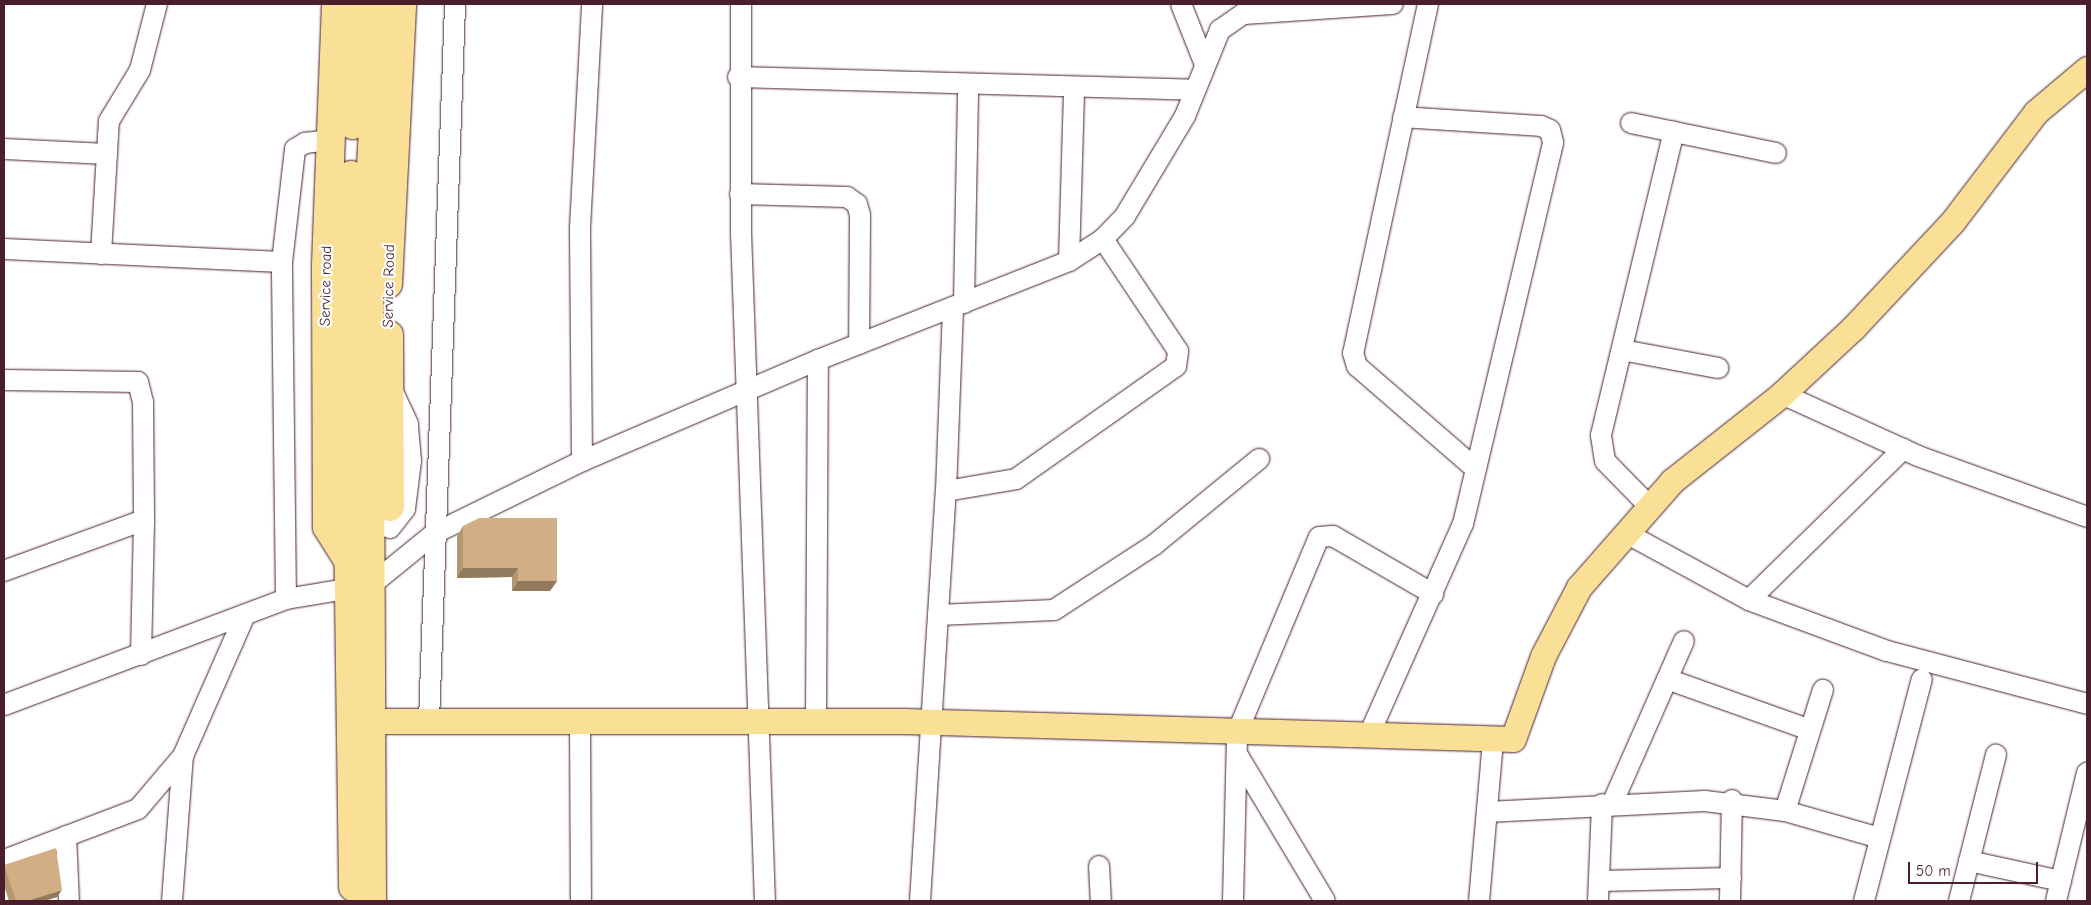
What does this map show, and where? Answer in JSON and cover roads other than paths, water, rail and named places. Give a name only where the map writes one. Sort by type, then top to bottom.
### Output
[{"type":"highway","name":"Service road","points":[[336,4],[329,140],[327,528],[361,574]]},
{"type":"highway","points":[[359,4],[346,377],[372,721],[372,901]]},
{"type":"highway","points":[[354,901],[370,201],[380,4]]},
{"type":"highway","name":"Service Road","points":[[361,574],[390,528],[390,386],[387,295],[402,4]]},
{"type":"main road","points":[[372,721],[933,722],[1237,744],[1368,737],[1493,741],[1514,739],[1518,734],[1543,656],[1579,587],[1672,481],[1782,394],[1853,328],[1953,221],[2036,112],[2087,69]]},
{"type":"street","points":[[102,254],[109,121],[140,70],[158,4]]},
{"type":"street","points":[[429,721],[455,4]]},
{"type":"street","points":[[582,461],[580,228],[592,4]]},
{"type":"street","points":[[741,4],[738,76],[740,194],[750,390],[764,901]]},
{"type":"street","points":[[1181,4],[1204,62]]},
{"type":"street","points":[[4,705],[244,617],[286,598],[361,574],[435,533],[582,461],[818,360],[1069,261],[1103,239],[1125,216],[1186,116],[1204,62],[1220,30],[1243,14],[1393,4]]},
{"type":"street","points":[[1428,4],[1353,353],[1357,366],[1476,469]]},
{"type":"street","points":[[738,76],[968,85],[1194,90]]},
{"type":"street","points":[[920,901],[959,305],[968,85]]},
{"type":"street","points":[[1069,261],[1074,88]]},
{"type":"street","points":[[1368,737],[1463,524],[1553,142],[1550,130],[1541,126],[1403,117]]},
{"type":"street","points":[[1631,123],[1776,153]]},
{"type":"street","points":[[1650,506],[1605,461],[1601,450],[1622,350],[1674,132]]},
{"type":"street","points":[[286,598],[282,262],[296,150],[306,142],[329,140]]},
{"type":"street","points":[[4,149],[107,154]]},
{"type":"street","points":[[740,194],[847,197],[857,204],[860,215],[860,344]]},
{"type":"street","points":[[946,491],[1016,479],[1176,366],[1178,351],[1103,239]]},
{"type":"street","points":[[4,248],[282,262]]},
{"type":"street","points":[[1622,350],[1718,368]]},
{"type":"street","points":[[816,722],[818,360]]},
{"type":"street","points":[[4,380],[138,382],[143,402],[144,520],[141,655]]},
{"type":"street","points":[[1782,394],[1903,449],[2087,517]]},
{"type":"street","points":[[1750,600],[1903,449]]},
{"type":"street","points":[[938,615],[1054,610],[1154,545],[1259,459]]},
{"type":"street","points":[[4,570],[144,520]]},
{"type":"street","points":[[1626,534],[1750,600],[1888,651],[2087,704]]},
{"type":"street","points":[[1233,901],[1237,744],[1319,537],[1333,536],[1433,594]]},
{"type":"street","points":[[4,860],[138,809],[183,756],[244,617]]},
{"type":"street","points":[[1598,901],[1607,804],[1684,641]]},
{"type":"street","points":[[1667,679],[1810,730]]},
{"type":"street","points":[[1864,901],[1922,679]]},
{"type":"street","points":[[1785,811],[1823,690]]},
{"type":"street","points":[[580,722],[580,901]]},
{"type":"street","points":[[1479,901],[1493,741]]},
{"type":"street","points":[[1237,744],[1326,901]]},
{"type":"street","points":[[1959,901],[1996,754]]},
{"type":"street","points":[[172,901],[183,756]]},
{"type":"street","points":[[2056,901],[2083,807],[2087,773]]},
{"type":"street","points":[[1487,812],[1607,804],[1732,802],[1785,811],[1880,838]]},
{"type":"street","points":[[1730,901],[1732,802]]},
{"type":"street","points":[[66,836],[70,901]]},
{"type":"street","points":[[1969,861],[2061,881]]},
{"type":"street","points":[[1099,866],[1101,901]]},
{"type":"street","points":[[1599,881],[1730,878]]}]
